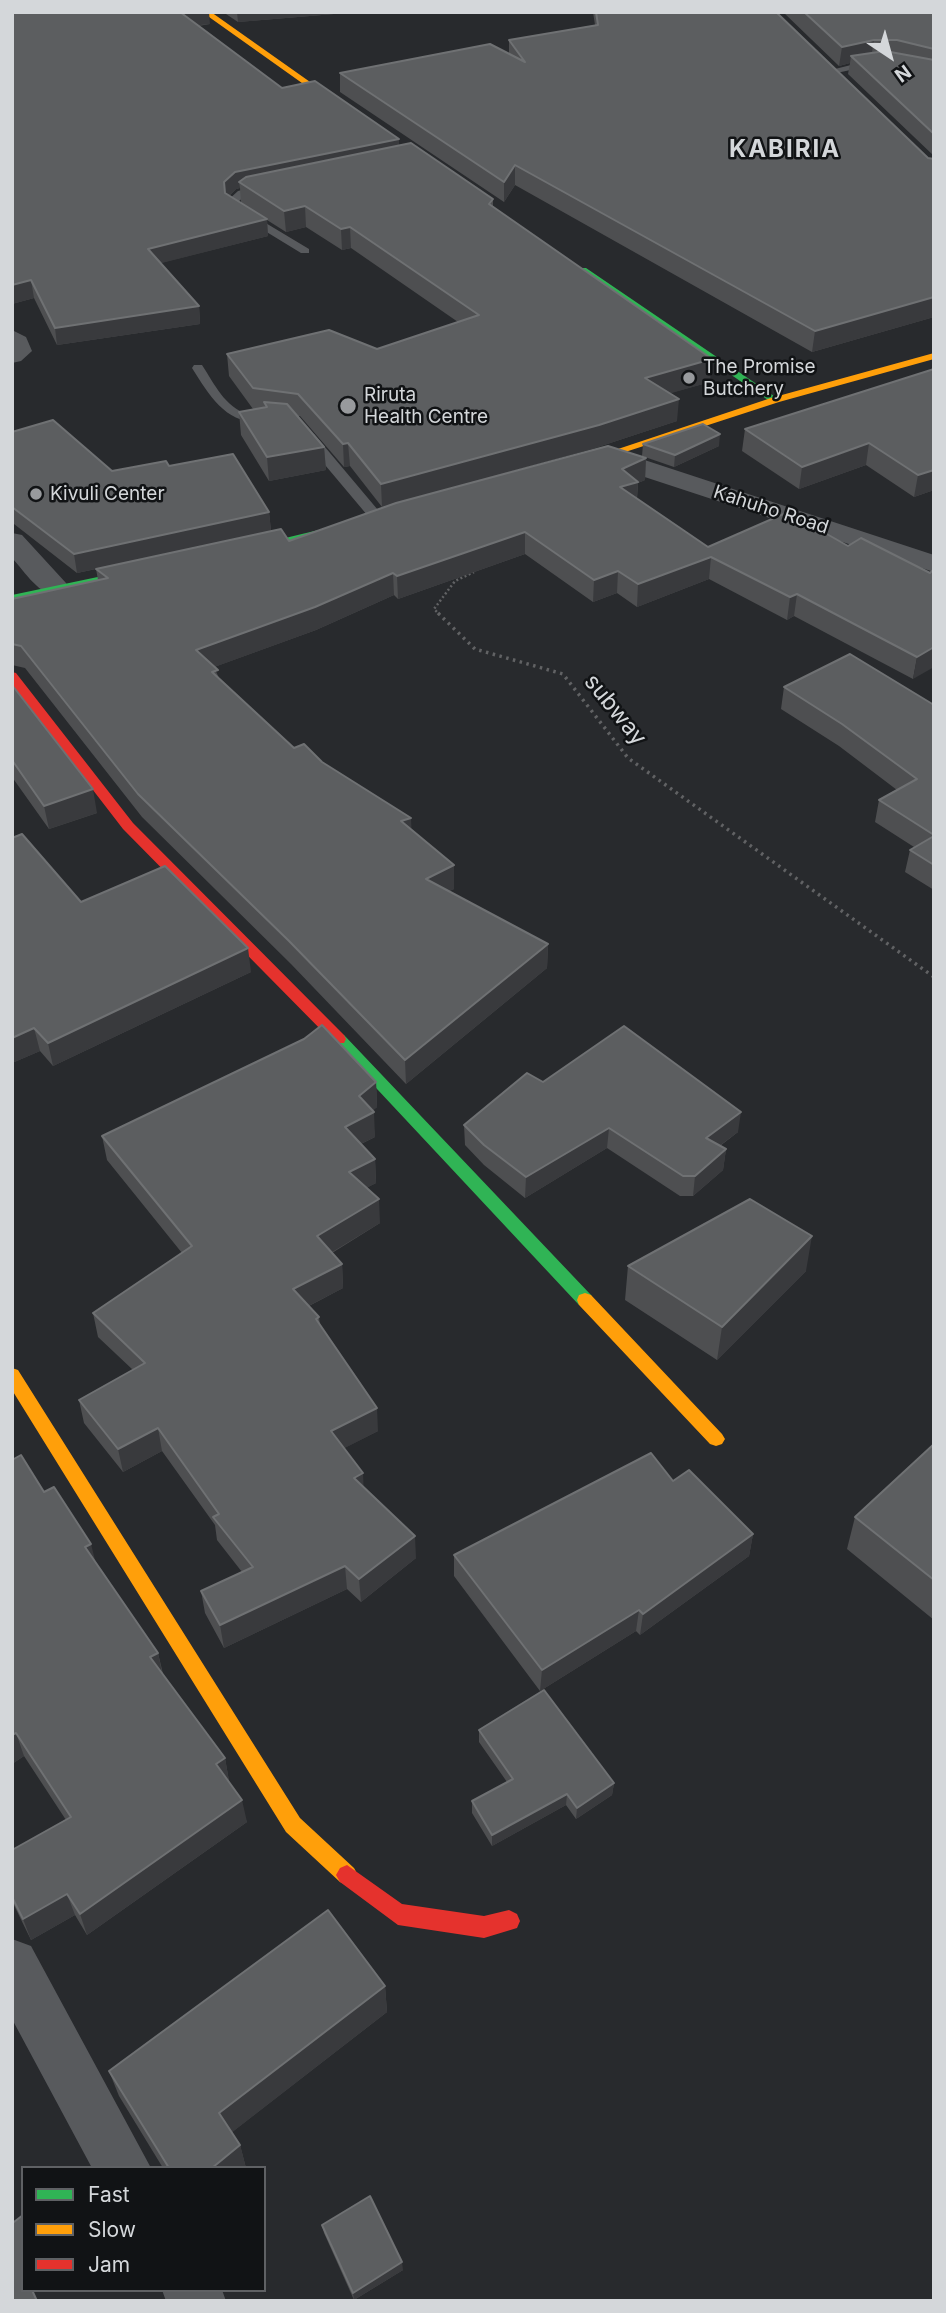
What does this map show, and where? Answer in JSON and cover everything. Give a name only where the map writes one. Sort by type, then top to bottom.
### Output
[{"type":"street","points":[[206,12],[359,118]]},
{"type":"street","points":[[813,53],[848,88]]},
{"type":"street","points":[[567,259],[775,400]]},
{"type":"street","points":[[12,337],[18,342],[20,351],[12,356]]},
{"type":"street","points":[[557,470],[608,456],[775,400],[934,356]]},
{"type":"street","name":"Kahuho Road","points":[[608,456],[934,564]]},
{"type":"street","points":[[226,554],[384,518]]},
{"type":"street","points":[[12,541],[56,589]]},
{"type":"street","points":[[12,599],[160,567]]},
{"type":"street","points":[[12,676],[128,826],[277,974],[716,1439]]},
{"type":"street","points":[[12,1375],[293,1825],[338,1868],[398,1914],[484,1927],[509,1921]]},
{"type":"street","points":[[12,1965],[122,2166]]},
{"type":"lane","points":[[832,71],[890,62]]},
{"type":"lane","points":[[272,186],[242,193],[232,201],[234,209],[305,251]]},
{"type":"lane","points":[[198,368],[222,405],[238,417],[282,417]]},
{"type":"lane","points":[[301,429],[384,518]]},
{"type":"path","name":"subway","points":[[478,570],[455,581],[434,609],[475,649],[564,674],[628,758],[934,977]]},
{"type":"building","points":[[12,12],[180,12],[282,88],[315,81],[399,139],[235,172],[224,182],[225,193],[267,219],[148,249],[199,306],[55,328],[31,280],[12,285]]},
{"type":"building","points":[[596,12],[776,12],[928,158],[934,159],[934,297],[815,331],[515,165],[504,182],[340,73],[490,44],[525,62],[509,40],[598,25]]},
{"type":"building","points":[[804,12],[934,12],[934,49],[897,40],[874,40],[842,47]]},
{"type":"building","points":[[885,51],[934,60],[934,134],[851,56]]},
{"type":"building","points":[[411,143],[493,199],[489,204],[712,359],[645,378],[679,399],[599,425],[381,484],[348,443],[343,444],[298,394],[253,388],[227,354],[329,330],[377,349],[479,315],[350,227],[341,229],[305,206],[284,211],[239,182],[246,177]]},
{"type":"building","points":[[934,369],[934,470],[918,475],[869,443],[802,467],[745,429]]},
{"type":"building","points":[[264,402],[287,404],[324,447],[267,457],[239,412],[267,407]]},
{"type":"building","points":[[53,420],[112,471],[166,461],[169,466],[233,454],[269,512],[74,554],[12,507],[12,432]]},
{"type":"building","points":[[703,424],[720,434],[675,455],[643,444]]},
{"type":"building","points":[[608,446],[646,458],[622,469],[638,482],[620,487],[708,547],[788,512],[848,546],[861,538],[930,573],[934,569],[934,647],[917,657],[797,594],[790,597],[711,557],[638,584],[618,571],[594,580],[525,532],[397,576],[393,573],[315,607],[196,650],[218,670],[212,672],[294,748],[304,744],[322,762],[411,818],[401,821],[454,865],[426,879],[548,944],[405,1060],[289,941],[138,794],[21,646],[12,644],[12,599],[108,578],[96,569],[281,529],[289,541],[396,503]]},
{"type":"building","points":[[850,654],[934,705],[934,835],[879,800],[917,779],[842,724],[784,687]]},
{"type":"building","points":[[12,685],[93,789],[44,806],[12,760]]},
{"type":"building","points":[[22,834],[81,902],[165,866],[248,948],[48,1043],[34,1028],[12,1038],[12,838]]},
{"type":"building","points":[[934,836],[934,865],[910,850]]},
{"type":"building","points":[[322,1025],[376,1082],[359,1096],[374,1112],[345,1127],[375,1159],[349,1172],[379,1199],[317,1236],[342,1264],[293,1289],[319,1317],[316,1319],[377,1408],[331,1431],[363,1473],[354,1478],[415,1536],[359,1579],[345,1566],[220,1625],[201,1591],[253,1567],[213,1517],[219,1514],[158,1428],[118,1449],[79,1400],[145,1363],[93,1313],[192,1246],[102,1136],[304,1039]]},
{"type":"building","points":[[624,1026],[741,1112],[706,1138],[726,1149],[695,1176],[683,1176],[609,1128],[526,1177],[484,1145],[464,1125],[527,1073],[543,1082]]},
{"type":"building","points":[[750,1199],[812,1236],[722,1327],[628,1266]]},
{"type":"building","points":[[934,1444],[934,1580],[855,1517]]},
{"type":"building","points":[[651,1453],[673,1481],[689,1470],[753,1534],[643,1614],[639,1610],[542,1670],[454,1555]]},
{"type":"building","points":[[21,1455],[44,1492],[54,1487],[91,1544],[85,1547],[158,1653],[150,1657],[225,1758],[216,1764],[242,1800],[80,1914],[67,1894],[23,1919],[12,1897],[12,1850],[71,1817],[16,1733],[12,1735],[12,1460]]},
{"type":"building","points":[[544,1690],[614,1783],[577,1808],[567,1794],[492,1835],[472,1801],[513,1779],[479,1730]]},
{"type":"building","points":[[328,1910],[385,1986],[219,2113],[240,2145],[214,2166],[168,2166],[109,2071]]},
{"type":"building","points":[[370,2196],[402,2262],[353,2293],[322,2225]]},
{"type":"building","points":[[21,2217],[21,2292],[33,2292],[37,2301],[12,2301],[12,2219],[14,2222]]},
{"type":"traffic: fast","points":[[583,270],[775,400]]},
{"type":"traffic: fast","points":[[237,551],[352,525]]},
{"type":"traffic: fast","points":[[12,599],[150,569]]},
{"type":"traffic: fast","points":[[339,1039],[585,1300]]},
{"type":"traffic: slow","points":[[206,12],[350,113]]},
{"type":"traffic: slow","points":[[572,466],[775,400],[934,356]]},
{"type":"traffic: slow","points":[[585,1300],[716,1439]]},
{"type":"traffic: slow","points":[[12,1375],[293,1825],[347,1875]]},
{"type":"traffic: jam","points":[[12,676],[128,826],[339,1039]]},
{"type":"traffic: jam","points":[[347,1875],[398,1914],[484,1927],[509,1921]]},
{"type":"place","name":"The Promise Butchery","points":[[689,378]]},
{"type":"place","name":"Riruta Health Centre","points":[[348,406]]},
{"type":"place","name":"Kivuli Center","points":[[36,494]]},
{"type":"district","name":"KABIRIA","points":[[785,150]]}]
